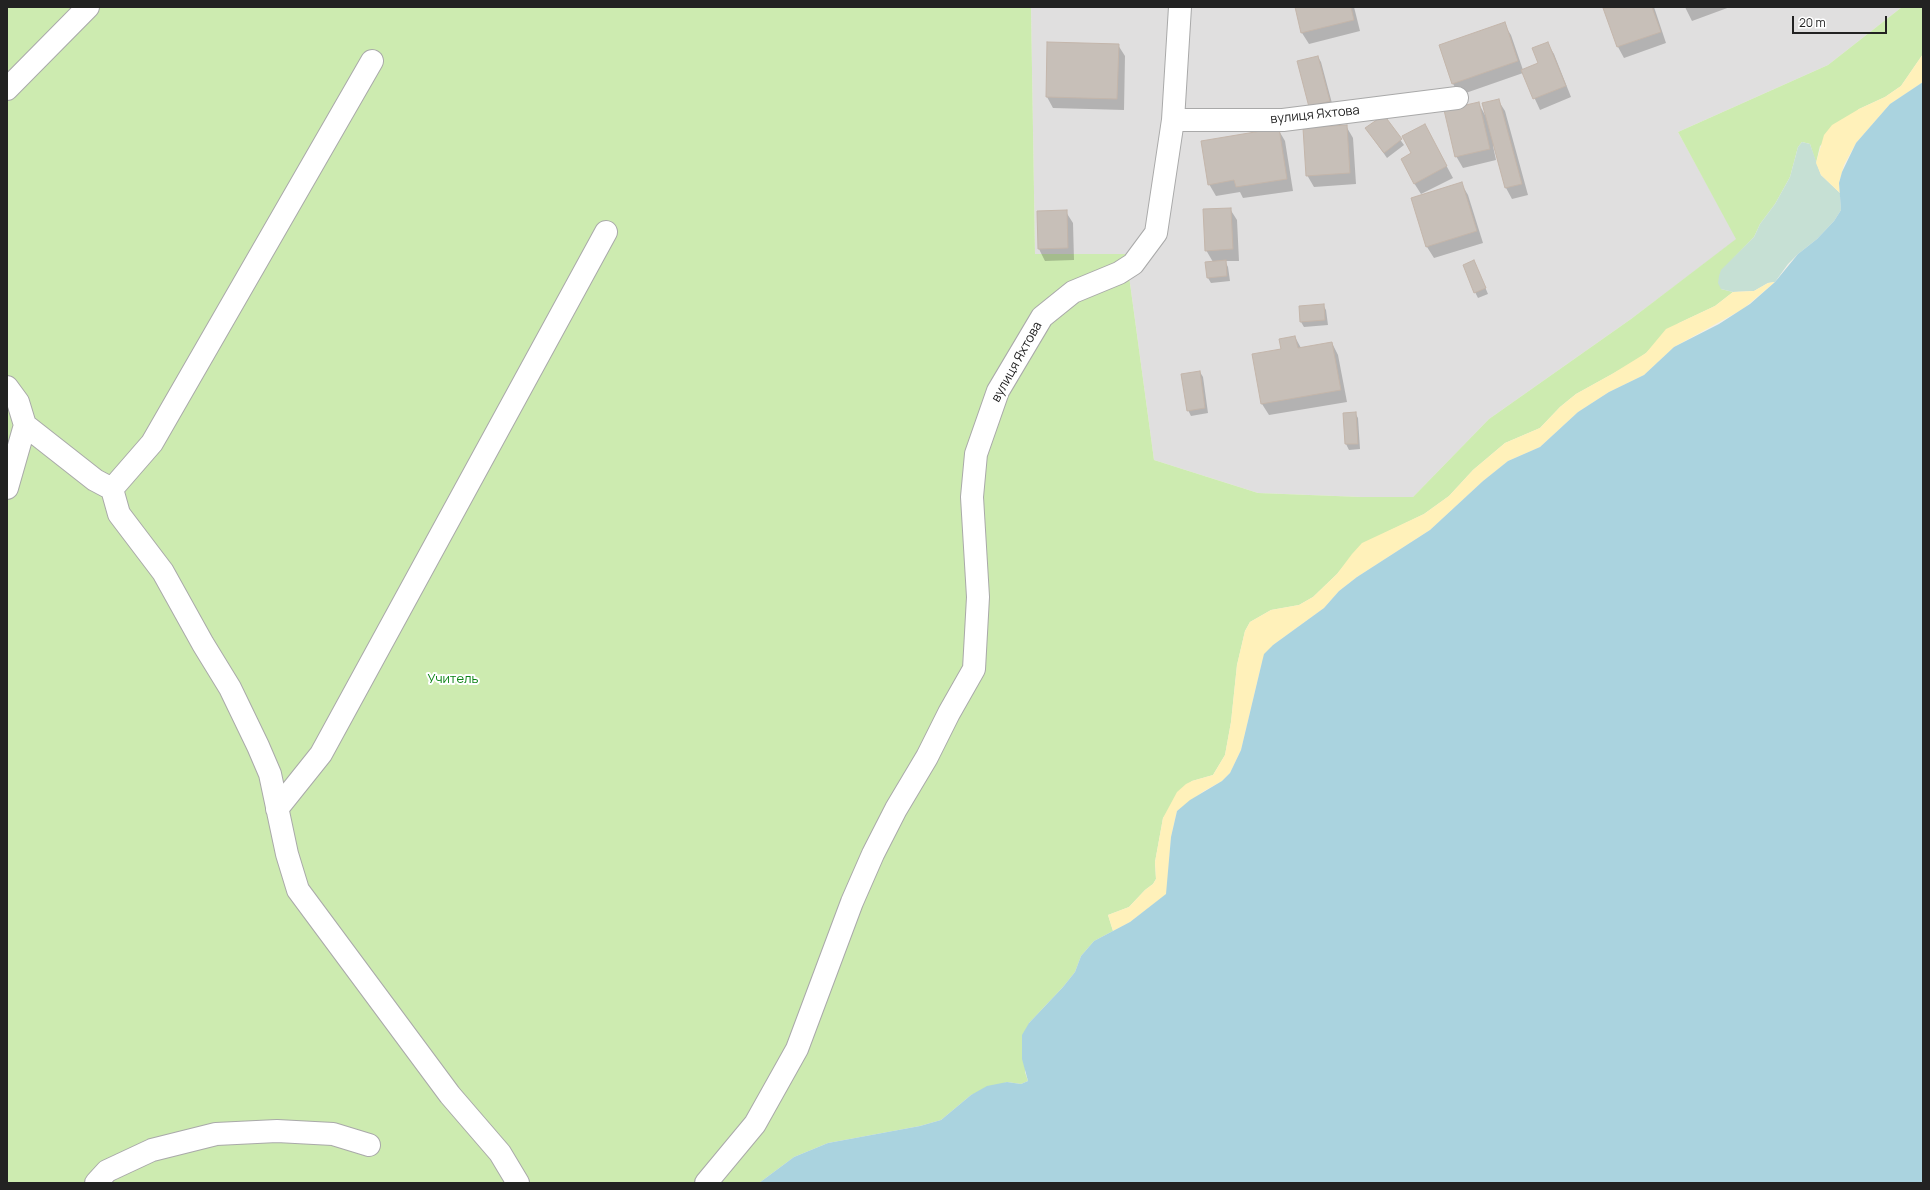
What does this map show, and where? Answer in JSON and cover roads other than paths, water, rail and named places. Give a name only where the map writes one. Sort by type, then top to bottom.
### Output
[{"type":"street","points":[[7,89],[88,7]]},
{"type":"street","name":"вулиця Яхтова","points":[[706,1183],[755,1124],[796,1049],[852,902],[873,854],[896,808],[927,757],[949,713],[972,675],[975,664],[978,597],[972,497],[976,454],[998,391],[1042,317],[1073,292],[1119,273],[1133,264],[1156,233],[1173,120],[1180,7]]},
{"type":"street","points":[[112,489],[152,443],[372,61]]},
{"type":"street","name":"вулиця Яхтова","points":[[1173,120],[1283,120],[1457,98]]},
{"type":"street","points":[[277,809],[320,754],[606,232]]},
{"type":"street","points":[[7,388],[18,402],[25,425],[7,488]]},
{"type":"street","points":[[25,425],[96,480],[112,489],[119,514],[163,572],[230,688],[270,774],[287,854],[298,890],[450,1095],[500,1153],[518,1183]]},
{"type":"street","points":[[96,1183],[107,1171],[152,1150],[216,1134],[277,1131],[333,1134],[369,1145]]},
{"type":"water","points":[[1923,82],[1923,1183],[759,1183],[794,1157],[828,1143],[920,1126],[941,1120],[971,1095],[987,1086],[1007,1082],[1021,1084],[1028,1081],[1022,1059],[1022,1035],[1029,1023],[1075,972],[1081,956],[1094,941],[1130,922],[1166,894],[1171,837],[1177,811],[1190,800],[1222,781],[1230,773],[1241,750],[1264,654],[1273,645],[1324,608],[1339,591],[1357,577],[1430,530],[1483,481],[1508,461],[1540,447],[1578,412],[1609,392],[1644,375],[1674,347],[1719,324],[1750,304],[1775,282],[1798,254],[1817,239],[1834,221],[1841,210],[1839,183],[1842,172],[1856,143],[1890,104]]},
{"type":"park label","name":"Учитель","points":[[453,679]]}]
